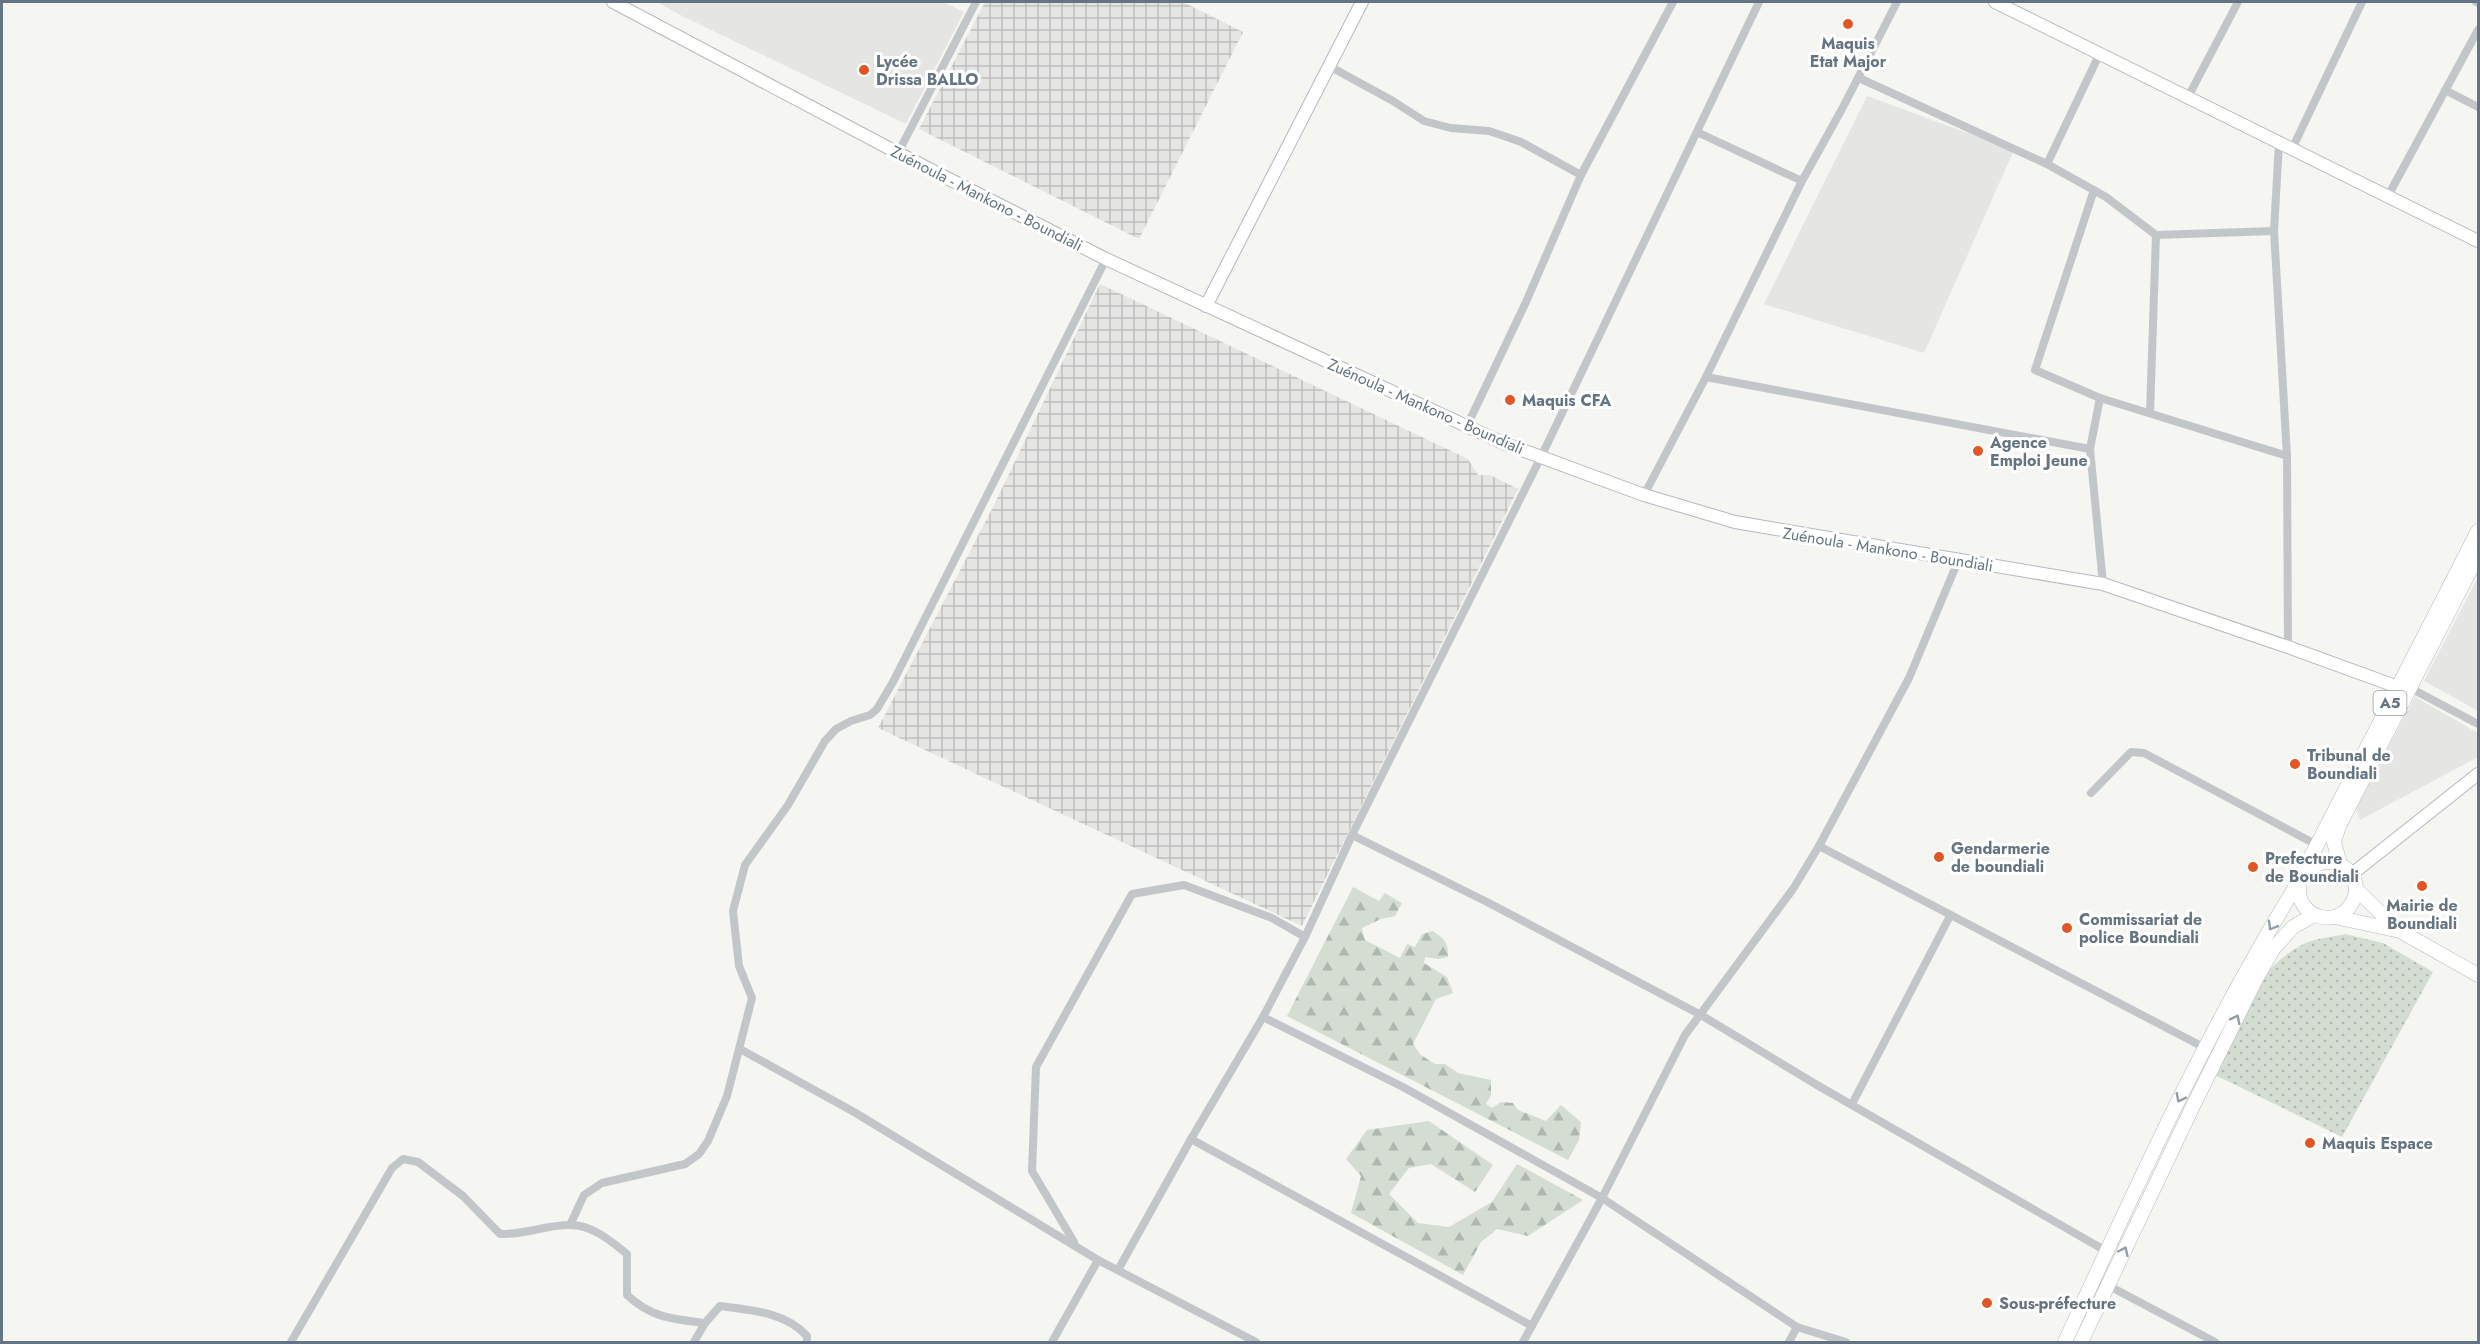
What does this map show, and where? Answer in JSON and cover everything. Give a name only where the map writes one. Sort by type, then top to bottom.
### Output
[{"type":"main road","name":"Zuénoula - Mankono - Boundiali","points":[[613,2],[898,153],[1106,259],[1466,428],[1541,457],[1644,495],[1735,522],[2103,584],[2403,688]]},
{"type":"main road","points":[[1206,306],[1362,2]]},
{"type":"main road","points":[[2002,3],[2478,241]]},
{"type":"main road","name":"A5","points":[[2340,864],[2334,842],[2339,826],[2478,531]]},
{"type":"main road","name":"A5","points":[[2302,876],[2403,688],[2478,555]]},
{"type":"main road","points":[[2352,874],[2478,774]]},
{"type":"main road","points":[[2081,1342],[2267,934],[2302,876],[2315,864],[2331,861],[2340,864],[2352,874],[2356,889],[2400,931],[2478,975]]},
{"type":"main road","points":[[2302,876],[2299,893],[2307,909],[2314,915],[2335,917],[2400,931]]},
{"type":"main road","points":[[2335,917],[2350,907],[2356,889]]},
{"type":"main road","points":[[2065,1342],[2159,1138],[2274,948],[2293,927],[2314,915]]},
{"type":"street","points":[[898,153],[976,2]]},
{"type":"street","points":[[1466,428],[1526,302],[1581,175],[1673,2]]},
{"type":"street","points":[[1118,1270],[1191,1139],[1263,1017],[1305,937],[1352,835],[1541,457],[1759,2]]},
{"type":"street","points":[[1644,495],[1706,377],[1802,181],[1859,78],[1897,2]]},
{"type":"street","points":[[2188,97],[2238,2]]},
{"type":"street","points":[[2292,149],[2362,2]]},
{"type":"street","points":[[2388,196],[2478,30]]},
{"type":"street","points":[[2047,164],[2100,54]]},
{"type":"street","points":[[1329,66],[1393,101],[1424,122],[1451,128],[1496,133],[1521,142],[1581,175]]},
{"type":"street","points":[[1859,78],[2047,164],[2094,190],[2156,236],[2274,231]]},
{"type":"street","points":[[2445,90],[2478,107]]},
{"type":"street","points":[[1696,132],[1802,181]]},
{"type":"street","points":[[2279,142],[2274,231],[2287,456],[2288,647]]},
{"type":"street","points":[[2094,190],[2035,370],[2100,398],[2287,456]]},
{"type":"street","points":[[2150,413],[2156,236]]},
{"type":"street","points":[[570,1225],[584,1195],[602,1183],[685,1164],[699,1154],[708,1141],[726,1096],[753,998],[739,966],[733,910],[745,865],[788,805],[825,741],[836,729],[870,715],[877,709],[893,682],[1106,259]]},
{"type":"street","points":[[1706,377],[2090,449]]},
{"type":"street","points":[[2100,398],[2090,449],[2103,584]]},
{"type":"street","points":[[1523,1342],[1602,1198],[1685,1035],[1793,889],[1819,846],[1909,678],[1958,561]]},
{"type":"street","points":[[2403,688],[2478,724]]},
{"type":"street","points":[[2091,793],[2131,752],[2144,753],[2317,845]]},
{"type":"street","points":[[1352,835],[1487,902],[1701,1015],[2106,1251]]},
{"type":"street","points":[[1819,846],[2212,1051]]},
{"type":"street","points":[[1075,1243],[1032,1171],[1036,1067],[1132,894],[1184,885],[1272,918],[1305,937]]},
{"type":"street","points":[[1852,1104],[1950,916]]},
{"type":"street","points":[[1263,1017],[1404,1087],[1602,1198],[1797,1327],[1846,1342]]},
{"type":"street","points":[[740,1049],[854,1112],[1075,1243],[1098,1260],[1256,1342]]},
{"type":"street","points":[[1191,1139],[1532,1326]]},
{"type":"street","points":[[291,1342],[392,1168],[403,1159],[418,1161],[463,1196],[500,1234],[514,1235],[570,1225],[590,1228],[627,1254],[627,1295],[642,1309],[668,1319],[705,1323]]},
{"type":"street","points":[[1052,1342],[1098,1260]]},
{"type":"street","points":[[2094,1278],[2216,1342]]},
{"type":"street","points":[[694,1342],[705,1323],[720,1306],[756,1311],[799,1327],[807,1336],[807,1342]]},
{"type":"street","points":[[1790,1342],[1797,1327]]},
{"type":"shaded area","name":"Lycée Drissa BALLO","points":[[657,2],[943,2],[964,12],[906,124]]},
{"type":"shaded area","points":[[985,2],[1183,2],[1243,32],[1139,239],[919,129]]},
{"type":"shaded area","points":[[1867,96],[2014,150],[1924,353],[1764,304]]},
{"type":"shaded area","points":[[1100,284],[1468,459],[1478,475],[1490,475],[1518,489],[1302,926],[878,728],[994,505]]},
{"type":"shaded area","points":[[2478,577],[2478,711],[2424,681]]},
{"type":"shaded area","points":[[2415,697],[2478,733],[2478,757],[2360,820],[2356,808]]},
{"type":"green space","points":[[1353,887],[1379,901],[1385,893],[1402,903],[1395,916],[1381,919],[1362,928],[1365,940],[1400,958],[1407,944],[1415,947],[1422,934],[1433,931],[1447,945],[1448,957],[1438,959],[1425,957],[1424,963],[1447,977],[1453,993],[1436,999],[1413,1044],[1421,1055],[1435,1064],[1445,1064],[1458,1073],[1491,1080],[1491,1095],[1486,1104],[1492,1108],[1501,1102],[1513,1103],[1518,1110],[1546,1121],[1561,1105],[1581,1122],[1579,1140],[1568,1160],[1287,1016]]},
{"type":"green space","points":[[2345,934],[2383,943],[2433,972],[2342,1137],[2211,1073],[2248,998],[2273,966],[2308,942]]},
{"type":"green space","points":[[1429,1121],[1493,1165],[1475,1192],[1431,1164],[1409,1168],[1389,1194],[1418,1223],[1449,1227],[1492,1202],[1517,1164],[1583,1200],[1528,1236],[1497,1229],[1481,1242],[1463,1275],[1351,1213],[1361,1176],[1346,1159],[1367,1130]]},
{"type":"place","name":"Maquis Etat Major","points":[[1848,24]]},
{"type":"place","name":"Lycée Drissa BALLO","points":[[864,70]]},
{"type":"place","name":"Maquis CFA","points":[[1510,400]]},
{"type":"place","name":"Agence Emploi Jeune","points":[[1978,451]]},
{"type":"place","name":"Tribunal de Boundiali","points":[[2295,764]]},
{"type":"place","name":"Gendarmerie de boundiali","points":[[1939,857]]},
{"type":"place","name":"Prefecture de Boundiali","points":[[2253,867]]},
{"type":"place","name":"Mairie de Boundiali","points":[[2422,886]]},
{"type":"place","name":"Commissariat de police Boundiali","points":[[2067,928]]},
{"type":"place","name":"Maquis Espace","points":[[2310,1143]]},
{"type":"place","name":"Sous-préfecture","points":[[1987,1303]]}]
